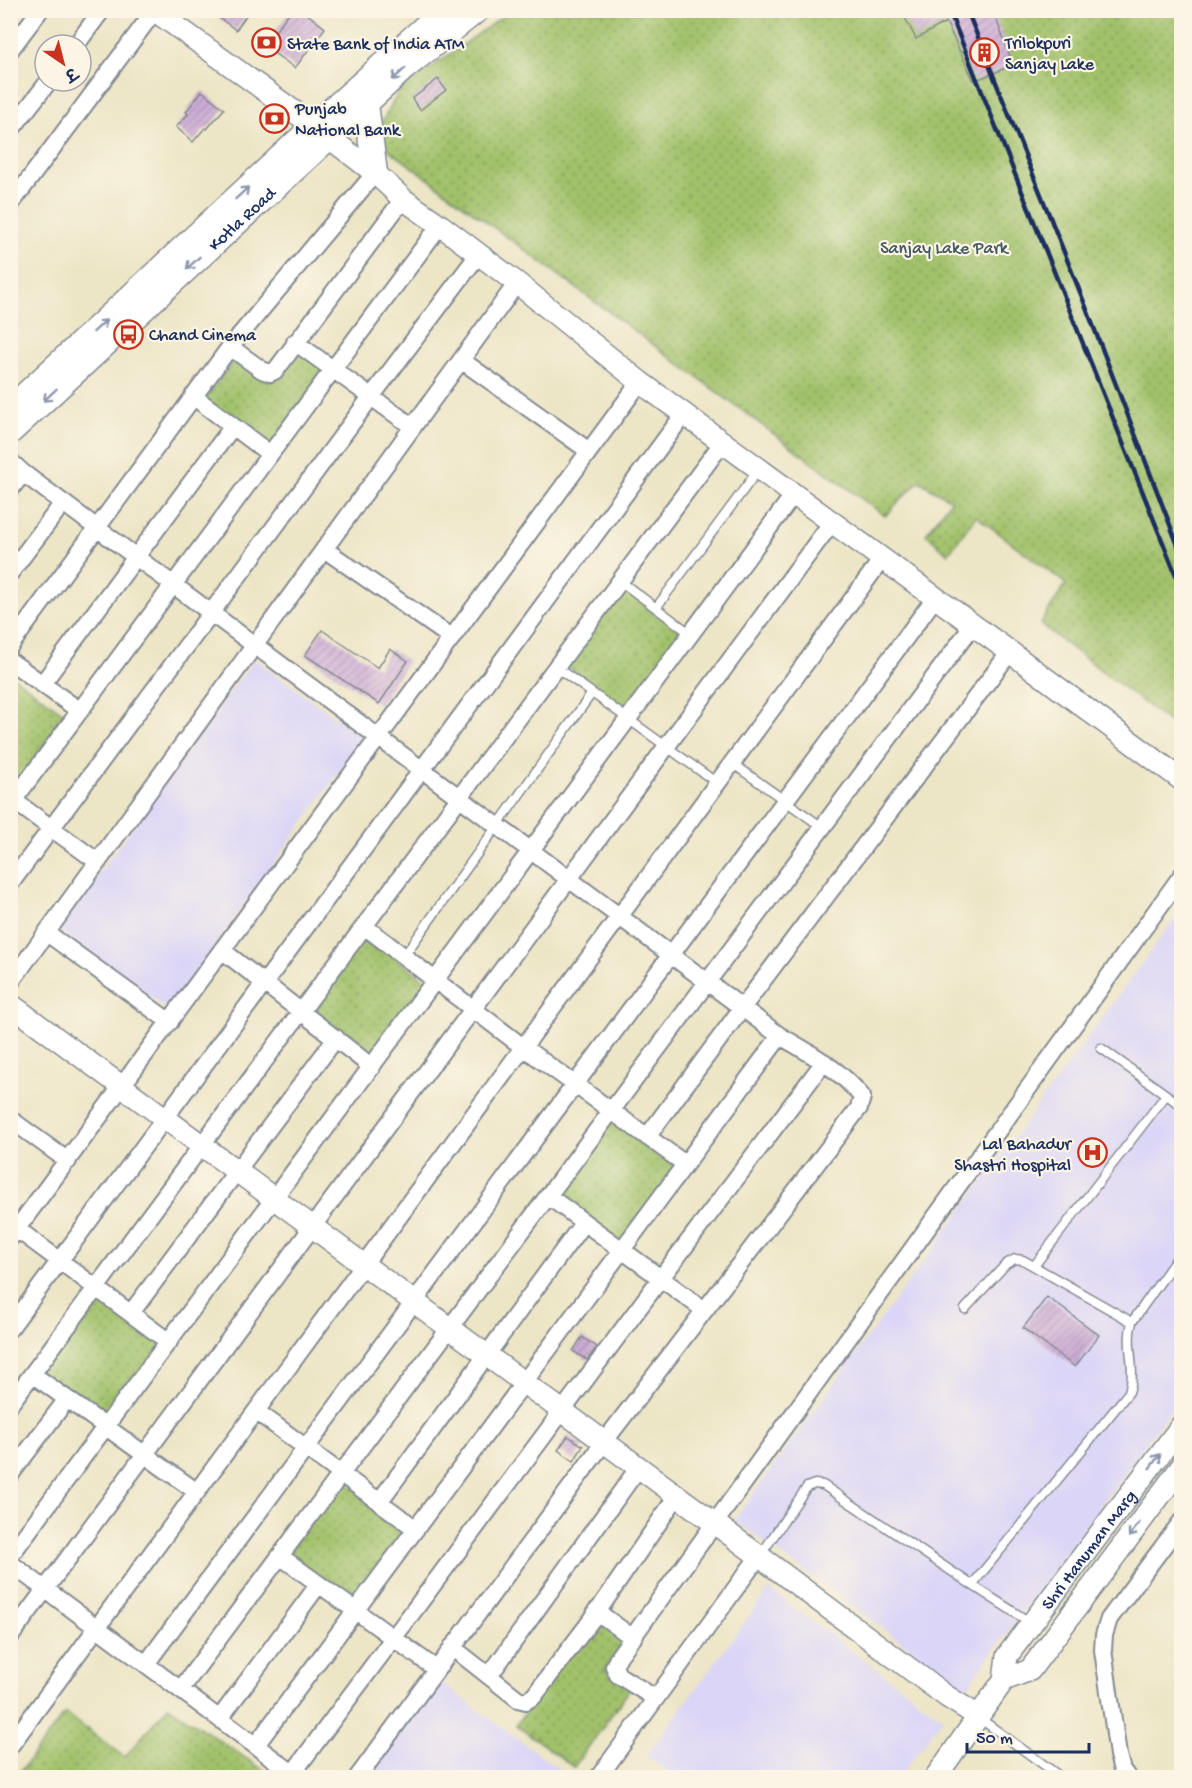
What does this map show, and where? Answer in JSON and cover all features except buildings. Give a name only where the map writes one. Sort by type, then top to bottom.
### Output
[{"type":"main road","name":"Kotla Road","points":[[10,432],[444,10]]},
{"type":"main road","name":"Kotla Road","points":[[10,409],[321,132],[366,104],[404,68],[477,10]]},
{"type":"main road","points":[[366,104],[375,173]]},
{"type":"street","points":[[10,50],[40,10]]},
{"type":"street","points":[[85,33],[102,10]]},
{"type":"street","points":[[10,205],[155,11],[375,173],[403,199],[517,283],[640,382],[1182,780]]},
{"type":"street","points":[[10,131],[40,93]]},
{"type":"street","points":[[10,646],[230,346],[375,173]]},
{"type":"street","points":[[230,346],[262,370],[270,373],[276,370],[403,199]]},
{"type":"street","points":[[98,862],[12,801],[440,225]]},
{"type":"street","points":[[10,884],[478,255]]},
{"type":"street","points":[[10,984],[517,283]]},
{"type":"street","points":[[295,342],[413,427]]},
{"type":"street","points":[[461,360],[589,452]]},
{"type":"street","points":[[169,1342],[60,1261],[14,1234],[640,382]]},
{"type":"street","points":[[193,396],[270,454]]},
{"type":"street","points":[[10,1328],[684,414]]},
{"type":"street","points":[[42,684],[233,426]]},
{"type":"street","points":[[10,1404],[723,442]]},
{"type":"street","points":[[10,461],[63,503],[742,1008],[780,1036],[824,1062],[853,1085],[862,1097],[859,1108],[703,1309],[357,1778]]},
{"type":"street","points":[[10,490],[23,473]]},
{"type":"street","points":[[10,1556],[794,494]]},
{"type":"street","points":[[10,573],[63,503]]},
{"type":"street","points":[[10,1637],[832,522]]},
{"type":"street","points":[[324,549],[452,638]]},
{"type":"street","points":[[10,1746],[882,559]]},
{"type":"street","points":[[146,1664],[935,598]]},
{"type":"street","points":[[181,1689],[973,625]]},
{"type":"street","points":[[647,1137],[1010,652]]},
{"type":"street","points":[[10,661],[80,711]]},
{"type":"street","points":[[656,1698],[618,1675],[614,1666],[619,1656],[1182,875]]},
{"type":"street","points":[[364,926],[523,1047],[685,1164]]},
{"type":"street","points":[[47,933],[170,1022]]},
{"type":"street","points":[[223,951],[372,1066]]},
{"type":"street","points":[[10,1004],[946,1696],[978,1716]]},
{"type":"street","points":[[256,1745],[780,1036]]},
{"type":"street","points":[[131,1313],[336,1038]]},
{"type":"street","points":[[10,1563],[296,1775],[393,1638],[824,1062]]},
{"type":"street","points":[[10,1119],[68,1161]]},
{"type":"street","points":[[548,1196],[703,1309]]},
{"type":"street","points":[[379,1502],[584,1222]]},
{"type":"street","points":[[33,1374],[197,1492]]},
{"type":"street","points":[[10,1475],[67,1399]]},
{"type":"street","points":[[256,1411],[416,1529]]},
{"type":"street","name":"Shri Hanuman Marg","points":[[935,1778],[1004,1680],[1007,1656],[1182,1425]]},
{"type":"street","name":"Shri Hanuman Marg","points":[[1004,1680],[1030,1670],[1182,1466]]},
{"type":"street","points":[[489,1677],[639,1467]]},
{"type":"street","points":[[452,1647],[518,1699],[525,1701],[534,1696],[677,1496]]},
{"type":"street","points":[[1128,1778],[1122,1770],[1118,1755],[1103,1650],[1104,1635],[1109,1619],[1182,1521]]},
{"type":"street","points":[[280,1556],[436,1669]]},
{"type":"street","points":[[598,1778],[759,1556]]},
{"type":"street","points":[[220,1718],[319,1584]]},
{"type":"street","points":[[596,1611],[633,1638]]},
{"type":"lane","points":[[656,608],[759,469]]},
{"type":"lane","points":[[620,580],[691,634]]},
{"type":"lane","points":[[556,667],[717,783]]},
{"type":"lane","points":[[404,956],[592,693]]},
{"type":"lane","points":[[732,763],[822,827]]},
{"type":"lane","points":[[1101,1048],[1182,1106]]},
{"type":"lane","points":[[1034,1266],[1166,1095]]},
{"type":"lane","points":[[972,1585],[1129,1392],[1134,1376],[1129,1331],[1131,1322],[1182,1251]]},
{"type":"lane","points":[[965,1309],[1014,1258],[1034,1266],[1131,1322]]},
{"type":"lane","points":[[759,1556],[807,1487],[815,1484],[823,1485],[1032,1624]]},
{"type":"lane","points":[[978,1716],[1062,1778]]},
{"type":"shaded area","points":[[254,659],[364,738],[168,1010],[58,930]]},
{"type":"shaded area","name":"Lal Bahadur Shastri Hospital","points":[[1181,910],[1181,1396],[966,1689],[734,1520]]},
{"type":"shaded area","points":[[769,1589],[943,1718],[899,1777],[675,1777],[646,1756]]},
{"type":"shaded area","points":[[437,1680],[570,1777],[365,1778]]},
{"type":"green space","name":"Sanjay Lake Park","points":[[510,11],[1181,11],[1181,731],[1040,624],[1066,584],[976,516],[948,554],[926,534],[951,500],[919,481],[885,516],[373,138],[399,91]]},
{"type":"green space","points":[[296,348],[326,371],[269,448],[204,400],[237,356],[271,381]]},
{"type":"green space","points":[[620,586],[687,636],[631,713],[562,663]]},
{"type":"green space","points":[[10,674],[69,717],[10,792]]},
{"type":"green space","points":[[365,936],[430,983],[372,1060],[308,1012]]},
{"type":"green space","points":[[612,1116],[680,1167],[623,1243],[554,1194]]},
{"type":"green space","points":[[96,1294],[163,1344],[107,1421],[38,1371]]},
{"type":"green space","points":[[342,1479],[409,1529],[353,1604],[286,1555]]},
{"type":"green space","points":[[593,1618],[625,1640],[605,1669],[631,1688],[574,1767],[516,1725]]},
{"type":"green space","points":[[168,1706],[274,1777],[16,1777],[65,1713],[125,1757]]},
{"type":"railway","points":[[949,10],[1182,590]]},
{"type":"railway","points":[[967,10],[1086,307],[1182,556]]},
{"type":"place","name":"State Bank of India ATM","points":[[266,43]]},
{"type":"place","name":"Trilokpuri Sanjay Lake","points":[[984,52]]},
{"type":"place","name":"Punjab National Bank","points":[[274,118]]},
{"type":"place","name":"Chand Cinema","points":[[128,334]]},
{"type":"place","name":"Lal Bahadur Shastri Hospital","points":[[1092,1153]]}]
